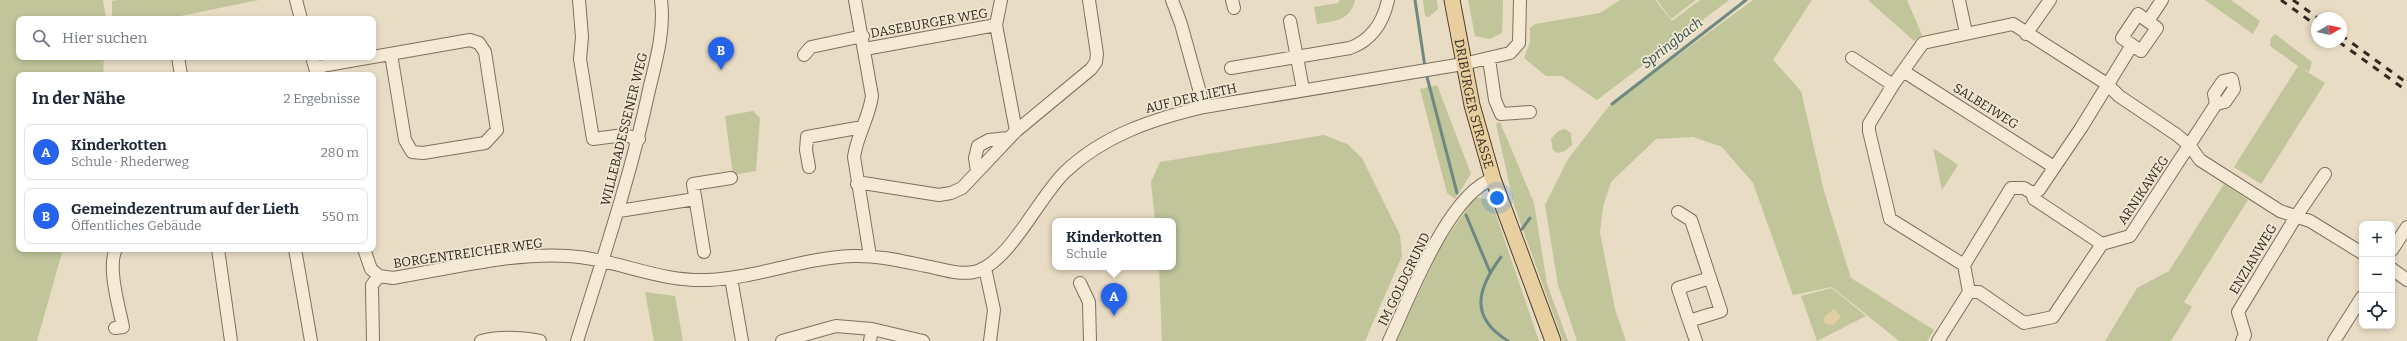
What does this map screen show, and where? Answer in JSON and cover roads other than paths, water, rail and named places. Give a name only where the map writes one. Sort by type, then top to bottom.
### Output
[{"type":"main road","name":"DRIBURGER STRASSE","points":[[1452,0],[1472,105],[1493,179],[1553,341]]},
{"type":"street","points":[[296,0],[300,16]]},
{"type":"street","points":[[579,0],[582,37],[580,59],[593,139],[624,135],[638,139]]},
{"type":"street","name":"WILLEBADESSENER WEG","points":[[577,341],[619,211],[638,139],[660,39],[662,0]]},
{"type":"street","points":[[856,0],[872,96],[870,109],[856,142],[854,157],[857,184],[870,256]]},
{"type":"street","name":"DASEBURGER WEG","points":[[865,49],[996,25],[1000,0]]},
{"type":"street","points":[[857,184],[863,183],[939,196],[951,194],[962,188],[1012,135],[1091,70],[1096,62],[1097,54],[1089,0]]},
{"type":"street","points":[[1172,0],[1181,24],[1204,107]]},
{"type":"street","points":[[1230,68],[1350,48],[1361,44],[1374,32],[1384,16],[1388,0]]},
{"type":"street","name":"AUF DER LIETH","points":[[986,268],[1007,249],[1049,189],[1066,171],[1090,152],[1134,127],[1175,114],[1204,107],[1303,89],[1425,71],[1510,53],[1519,43],[1520,0]]},
{"type":"street","points":[[1959,0],[1966,33]]},
{"type":"street","points":[[2026,34],[2050,0]]},
{"type":"street","points":[[2148,21],[2162,0]]},
{"type":"street","points":[[2138,14],[2157,28],[2142,51],[2132,45],[2122,38],[2138,14]]},
{"type":"street","points":[[1290,21],[1303,89]]},
{"type":"street","points":[[1964,265],[1890,219],[1869,128],[1869,124],[1893,85],[1923,43],[2013,24],[2026,34],[2107,84],[2119,96],[2177,135],[2190,146]]},
{"type":"street","points":[[996,25],[1012,135]]},
{"type":"street","points":[[804,55],[811,47],[863,36]]},
{"type":"street","points":[[376,57],[470,40],[479,43],[485,52],[496,122],[497,130],[492,137],[485,143],[424,153],[412,152],[405,140],[391,54]]},
{"type":"street","points":[[2032,193],[2038,190],[2054,167],[2132,45]]},
{"type":"street","points":[[1489,58],[1495,100],[1501,114],[1530,112]]},
{"type":"street","points":[[1852,58],[1893,85]]},
{"type":"street","points":[[178,60],[180,72]]},
{"type":"street","points":[[315,67],[356,60]]},
{"type":"street","name":"SALBEIWEG","points":[[1903,71],[2054,167]]},
{"type":"street","name":"ARNIKAWEG","points":[[2102,244],[2130,236],[2216,104]]},
{"type":"street","points":[[809,167],[806,150],[807,137],[857,128],[861,130]]},
{"type":"street","name":"ENZIANWEG","points":[[2190,146],[2200,160],[2280,211],[2296,215],[2310,221],[2359,251]]},
{"type":"street","name":"ENZIANWEG","points":[[2242,341],[2245,335],[2238,312],[2296,215],[2325,174]]},
{"type":"street","points":[[704,252],[693,184],[731,178]]},
{"type":"street","name":"IM GOLDGRUND","points":[[1389,341],[1433,245],[1469,194],[1484,182],[1493,179]]},
{"type":"street","points":[[1938,341],[1969,292],[1964,265],[2011,188],[2024,188],[2032,193],[2034,199],[2102,244],[2053,316],[2024,322],[1978,292],[1969,292]]},
{"type":"street","points":[[619,211],[695,199]]},
{"type":"street","points":[[1678,212],[1691,220],[1721,311],[1689,321]]},
{"type":"street","points":[[2395,245],[2407,227]]},
{"type":"street","points":[[115,252],[113,267],[123,327],[115,328]]},
{"type":"street","points":[[218,252],[231,341]]},
{"type":"street","points":[[296,252],[311,341]]},
{"type":"street","points":[[365,252],[371,269],[379,276],[372,285],[373,341]]},
{"type":"street","name":"BORGENTREICHER WEG","points":[[379,276],[393,278],[522,257],[546,256],[570,256],[602,262],[662,277],[685,280],[731,278],[814,259],[870,256],[962,273],[986,268]]},
{"type":"street","points":[[986,268],[994,310],[990,341]]},
{"type":"street","points":[[2395,271],[2407,280]]},
{"type":"street","points":[[731,278],[742,341]]},
{"type":"street","points":[[1696,341],[1678,288],[1710,278]]},
{"type":"street","points":[[1080,283],[1089,302],[1090,341]]},
{"type":"street","points":[[2334,341],[2359,302]]},
{"type":"street","points":[[782,341],[812,331],[836,326],[872,329],[923,341]]},
{"type":"street","points":[[870,341],[872,329]]},
{"type":"street","points":[[481,341],[492,338],[516,337],[540,341]]},
{"type":"waterway","points":[[1415,0],[1425,67]]},
{"type":"waterway","name":"Springbach","points":[[1612,104],[1746,0]]},
{"type":"waterway","points":[[1426,73],[1457,193]]},
{"type":"waterway","points":[[1466,215],[1490,272]]},
{"type":"waterway","points":[[1522,229],[1530,218]]},
{"type":"waterway","name":"Springbach","points":[[1501,257],[1486,280],[1482,291],[1481,302],[1482,312],[1487,322],[1496,332],[1508,341]]},
{"type":"railway","points":[[2281,0],[2311,22]]},
{"type":"railway","points":[[2293,0],[2311,13]]},
{"type":"railway","points":[[2347,39],[2407,83]]},
{"type":"railway","points":[[2347,48],[2407,91]]},
{"type":"place","name":"Gemeindezentrum auf der Lieth","points":[[721,70]]},
{"type":"place","name":"Kinderkotten","points":[[1114,316]]}]
